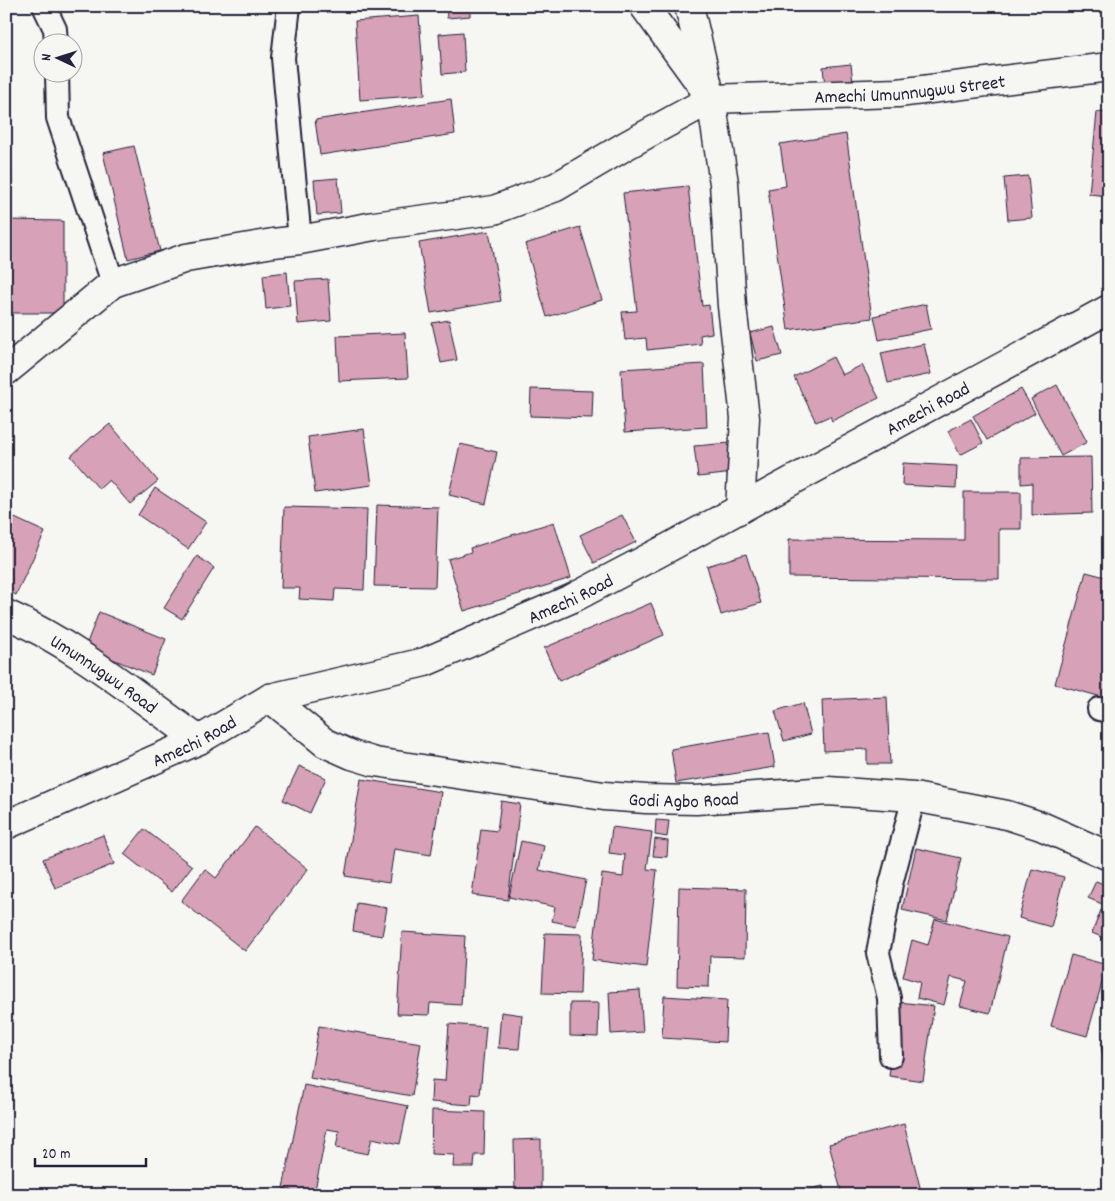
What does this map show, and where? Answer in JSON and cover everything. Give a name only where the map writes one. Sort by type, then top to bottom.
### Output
[{"type":"street","points":[[644,6],[711,99]]},
{"type":"street","points":[[689,6],[711,99],[724,183],[732,306],[745,418],[740,509]]},
{"type":"street","name":"Amechi Umunnugwu Street","points":[[711,99],[898,93],[1109,67]]},
{"type":"street","points":[[6,371],[113,283],[186,258],[374,226],[494,210],[556,187],[627,144],[711,99]]},
{"type":"street","name":"Amechi Road","points":[[6,825],[199,740],[270,698],[425,662],[573,598],[1109,309]]},
{"type":"street","name":"Umunnugwu Road","points":[[6,614],[21,620],[76,652],[199,740]]},
{"type":"street","name":"Godi Agbo Road","points":[[270,698],[325,742],[352,756],[406,768],[489,778],[604,796],[646,799],[696,800],[828,791],[914,797],[1007,815],[1041,826],[1109,856]]},
{"type":"lane","points":[[44,6],[55,32]]},
{"type":"lane","points":[[289,6],[283,58],[300,240]]},
{"type":"lane","points":[[56,82],[58,118],[113,283]]},
{"type":"lane","points":[[891,1056],[889,998],[878,953],[891,884],[914,797]]},
{"type":"building","points":[[446,6],[470,6],[470,16],[447,18]]},
{"type":"building","points":[[419,16],[425,95],[360,100],[355,21]]},
{"type":"building","points":[[463,32],[465,72],[442,74],[439,34]]},
{"type":"building","points":[[851,64],[854,92],[826,95],[823,67]]},
{"type":"building","points":[[451,99],[455,134],[320,155],[315,120]]},
{"type":"building","points":[[1097,112],[1109,113],[1109,196],[1089,194]]},
{"type":"building","points":[[846,134],[872,318],[788,330],[768,189],[786,186],[780,144]]},
{"type":"building","points":[[134,146],[160,251],[128,259],[103,153]]},
{"type":"building","points":[[6,152],[11,152],[12,183],[6,184]]},
{"type":"building","points":[[1028,176],[1032,218],[1008,220],[1004,178]]},
{"type":"building","points":[[338,178],[341,213],[317,215],[314,180]]},
{"type":"building","points":[[688,186],[702,306],[709,305],[712,333],[700,335],[701,344],[647,350],[646,338],[625,340],[622,312],[637,311],[623,193]]},
{"type":"building","points":[[6,220],[63,221],[63,313],[6,313]]},
{"type":"building","points":[[580,227],[602,300],[547,317],[525,244]]},
{"type":"building","points":[[489,231],[501,301],[431,313],[419,243]]},
{"type":"building","points":[[287,272],[290,306],[266,309],[263,275]]},
{"type":"building","points":[[328,279],[331,321],[298,324],[295,281]]},
{"type":"building","points":[[926,304],[931,329],[879,340],[874,316]]},
{"type":"building","points":[[449,320],[457,360],[441,363],[432,323]]},
{"type":"building","points":[[774,327],[782,355],[757,361],[750,333]]},
{"type":"building","points":[[405,333],[408,378],[339,381],[337,336]]},
{"type":"building","points":[[924,344],[931,374],[888,383],[881,353]]},
{"type":"building","points":[[833,357],[842,375],[862,365],[879,398],[832,421],[830,416],[816,422],[794,377]]},
{"type":"building","points":[[704,364],[707,427],[625,432],[621,369]]},
{"type":"building","points":[[1057,385],[1087,442],[1061,456],[1031,399]]},
{"type":"building","points":[[531,389],[593,391],[592,418],[530,416]]},
{"type":"building","points":[[1021,389],[1035,413],[987,440],[973,416]]},
{"type":"building","points":[[971,419],[983,443],[960,455],[948,431]]},
{"type":"building","points":[[110,424],[158,481],[130,504],[109,480],[99,489],[71,456],[93,436]]},
{"type":"building","points":[[364,429],[372,485],[315,493],[308,437]]},
{"type":"building","points":[[730,443],[734,473],[698,477],[694,446]]},
{"type":"building","points":[[460,444],[497,452],[486,504],[449,495]]},
{"type":"building","points":[[1091,457],[1092,513],[1032,515],[1032,483],[1021,484],[1021,458]]},
{"type":"building","points":[[903,463],[957,466],[956,488],[902,485]]},
{"type":"building","points":[[155,488],[206,522],[188,549],[138,515]]},
{"type":"building","points":[[964,492],[1021,492],[1021,529],[999,529],[999,579],[789,577],[789,539],[964,540]]},
{"type":"building","points":[[377,505],[438,507],[435,587],[374,586]]},
{"type":"building","points":[[284,507],[367,509],[364,590],[335,589],[334,601],[299,599],[300,588],[281,588]]},
{"type":"building","points":[[6,514],[45,532],[16,595],[6,590]]},
{"type":"building","points":[[622,515],[636,542],[594,563],[580,535]]},
{"type":"building","points":[[554,522],[571,578],[464,611],[448,559],[471,552],[470,548]]},
{"type":"building","points":[[746,554],[761,603],[721,615],[707,566]]},
{"type":"building","points":[[197,556],[214,568],[182,619],[164,608]]},
{"type":"building","points":[[1086,572],[1109,578],[1109,699],[1055,684]]},
{"type":"building","points":[[651,603],[664,635],[559,681],[544,648]]},
{"type":"building","points":[[99,612],[166,639],[152,675],[85,648]]},
{"type":"building","points":[[887,697],[890,764],[867,764],[867,749],[824,751],[822,700]]},
{"type":"building","points":[[803,703],[811,734],[784,741],[775,711]]},
{"type":"building","points":[[769,732],[775,767],[676,783],[671,749]]},
{"type":"building","points":[[299,766],[326,778],[310,813],[283,800]]},
{"type":"building","points":[[361,779],[441,792],[431,855],[394,849],[389,883],[345,876]]},
{"type":"building","points":[[501,801],[520,804],[508,900],[472,895],[481,829],[497,831]]},
{"type":"building","points":[[656,820],[669,821],[667,837],[655,835]]},
{"type":"building","points":[[255,827],[308,869],[245,951],[181,901],[205,869],[216,878]]},
{"type":"building","points":[[612,827],[652,832],[647,869],[657,870],[646,967],[592,960],[602,874],[623,877],[625,855],[609,853]]},
{"type":"building","points":[[144,829],[192,866],[172,892],[124,854]]},
{"type":"building","points":[[103,835],[114,864],[55,888],[43,859]]},
{"type":"building","points":[[655,839],[668,841],[667,857],[653,856]]},
{"type":"building","points":[[521,841],[544,846],[539,870],[586,880],[576,926],[552,921],[555,907],[509,897]]},
{"type":"building","points":[[916,848],[961,858],[947,920],[902,910]]},
{"type":"building","points":[[1032,869],[1064,877],[1051,927],[1019,918]]},
{"type":"building","points":[[1096,881],[1109,886],[1109,907],[1088,898]]},
{"type":"building","points":[[679,887],[746,889],[745,957],[710,956],[709,987],[677,986]]},
{"type":"building","points":[[357,903],[387,908],[382,936],[353,931]]},
{"type":"building","points":[[1101,910],[1109,913],[1109,940],[1092,933]]},
{"type":"building","points":[[935,919],[1008,937],[990,1013],[960,1006],[967,981],[951,977],[944,1005],[917,998],[920,982],[903,977],[912,940],[928,945]]},
{"type":"building","points":[[402,932],[465,936],[461,1005],[430,1003],[429,1015],[397,1014]]},
{"type":"building","points":[[545,933],[582,934],[580,994],[542,993]]},
{"type":"building","points":[[1071,955],[1107,965],[1087,1036],[1051,1026]]},
{"type":"building","points":[[640,990],[643,1032],[611,1034],[609,992]]},
{"type":"building","points":[[664,996],[727,1000],[725,1042],[662,1038]]},
{"type":"building","points":[[899,1002],[934,1006],[923,1081],[889,1076]]},
{"type":"building","points":[[570,1003],[599,1003],[598,1037],[570,1036]]},
{"type":"building","points":[[501,1012],[522,1015],[519,1049],[498,1048]]},
{"type":"building","points":[[449,1024],[486,1027],[480,1095],[472,1094],[471,1105],[431,1102],[432,1080],[445,1081]]},
{"type":"building","points":[[319,1026],[421,1043],[412,1096],[310,1078]]},
{"type":"building","points":[[1109,1043],[1109,1064],[1104,1064],[1101,1045]]},
{"type":"building","points":[[304,1085],[408,1106],[400,1144],[372,1138],[368,1154],[336,1148],[339,1131],[327,1129],[314,1195],[290,1195],[291,1190],[283,1188]]},
{"type":"building","points":[[432,1110],[485,1112],[484,1155],[475,1155],[474,1167],[453,1167],[454,1155],[431,1154]]},
{"type":"building","points":[[1104,1122],[1109,1122],[1109,1195],[1107,1195]]},
{"type":"building","points":[[904,1124],[922,1195],[842,1195],[829,1144]]},
{"type":"building","points":[[541,1139],[541,1195],[515,1195],[514,1140]]},
{"type":"building","points":[[823,1186],[825,1195],[786,1195]]},
{"type":"building","points":[[372,1191],[399,1192],[399,1195],[372,1195]]}]
